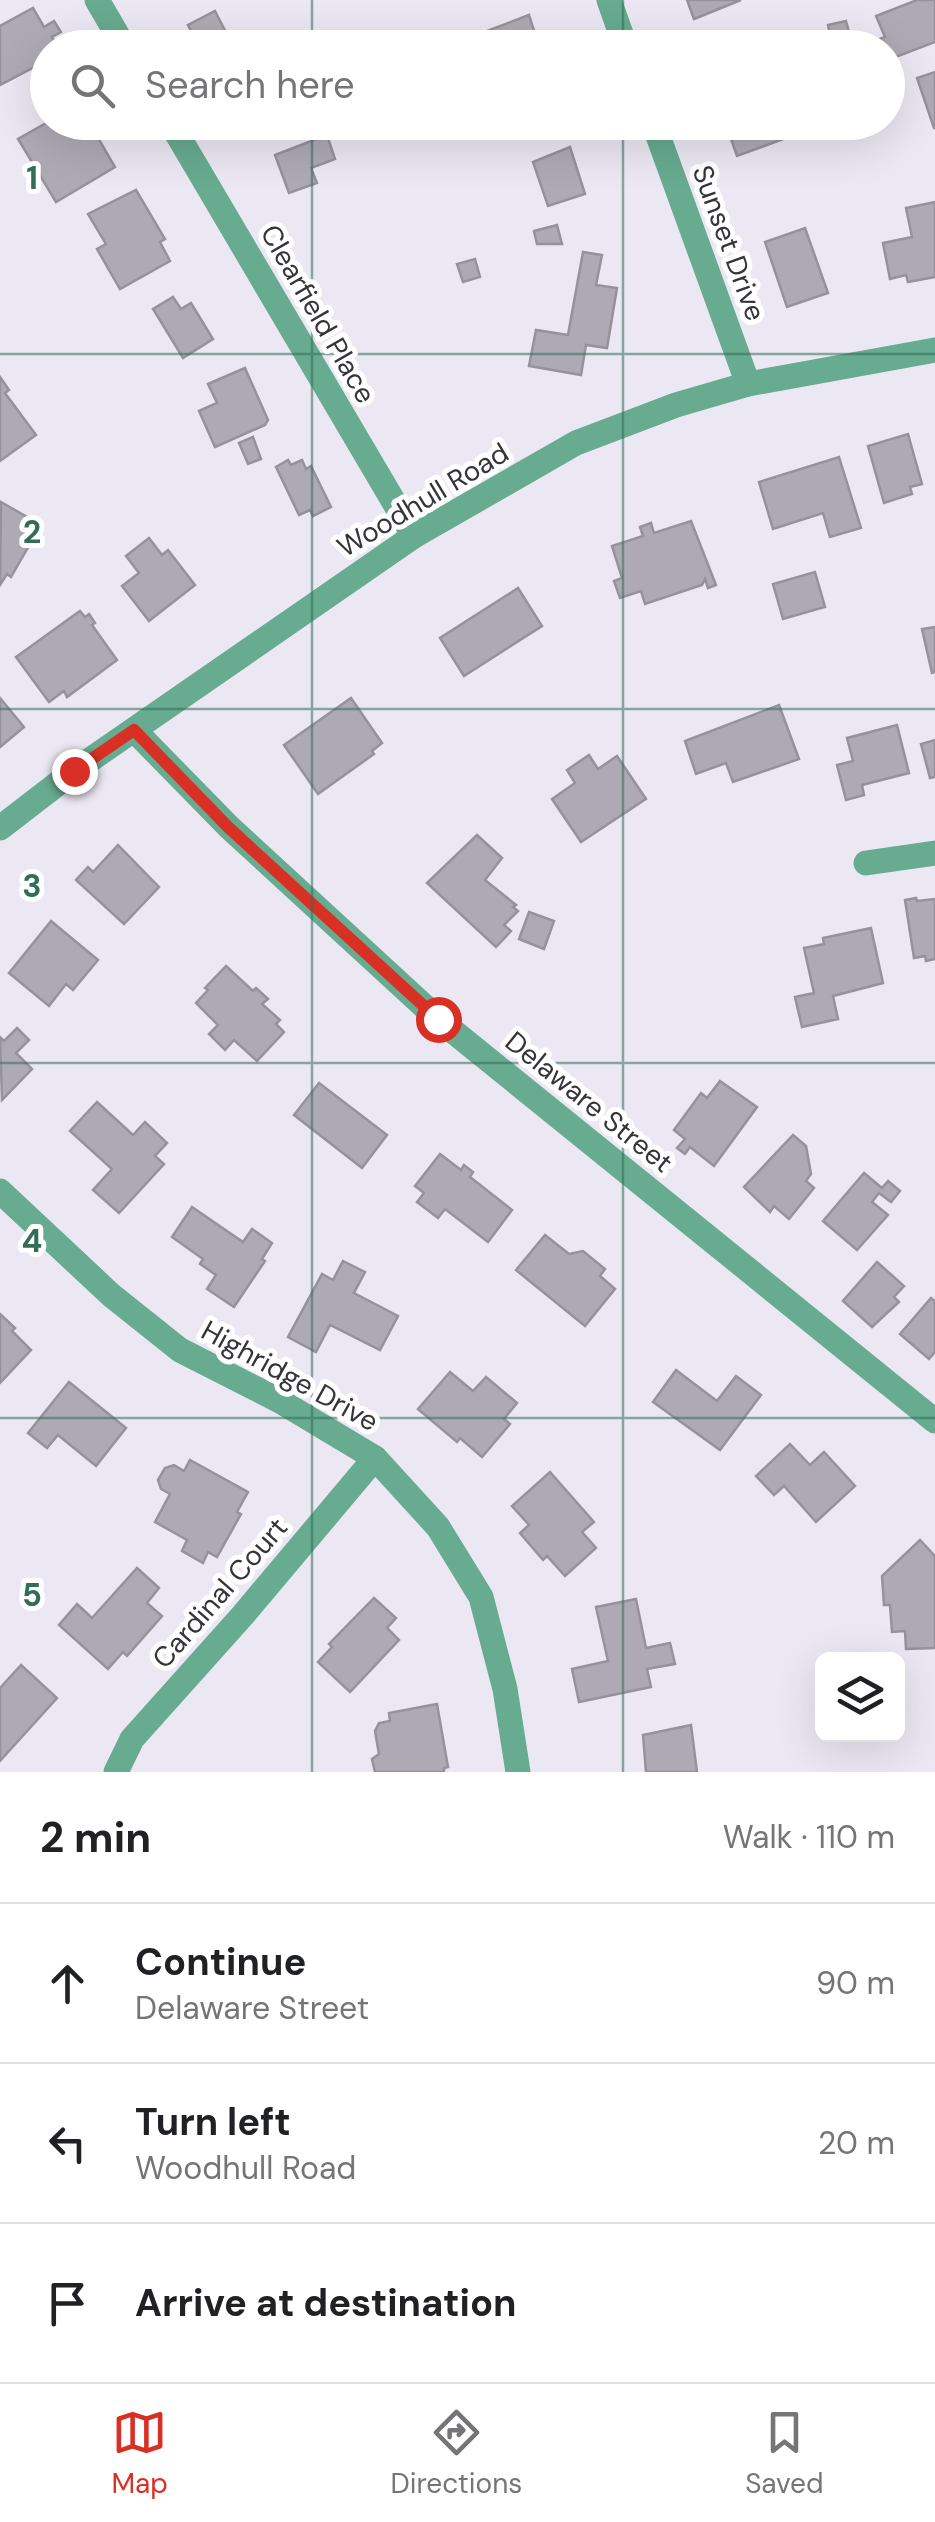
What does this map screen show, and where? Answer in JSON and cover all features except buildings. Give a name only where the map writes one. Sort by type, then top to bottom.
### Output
[{"type":"street","points":[[97,0],[115,30]]},
{"type":"street","points":[[609,0],[620,30]]},
{"type":"street","name":"Clearfield Place","points":[[181,140],[414,536]]},
{"type":"street","name":"Sunset Drive","points":[[660,140],[748,384]]},
{"type":"street","name":"Woodhull Road","points":[[0,828],[414,536],[576,443],[676,405],[748,384],[935,350]]},
{"type":"street","name":"Delaware Street","points":[[134,730],[228,827],[438,1019],[935,1421]]},
{"type":"street","points":[[866,862],[935,853]]},
{"type":"street","name":"Highridge Drive","points":[[0,1191],[111,1295],[180,1350],[280,1401],[375,1458],[438,1527],[482,1597],[505,1689],[518,1772]]},
{"type":"street","name":"Cardinal Court","points":[[116,1772],[132,1739],[244,1615],[375,1458]]},
{"type":"route","points":[[74,771],[134,730],[228,827],[438,1019]]}]
